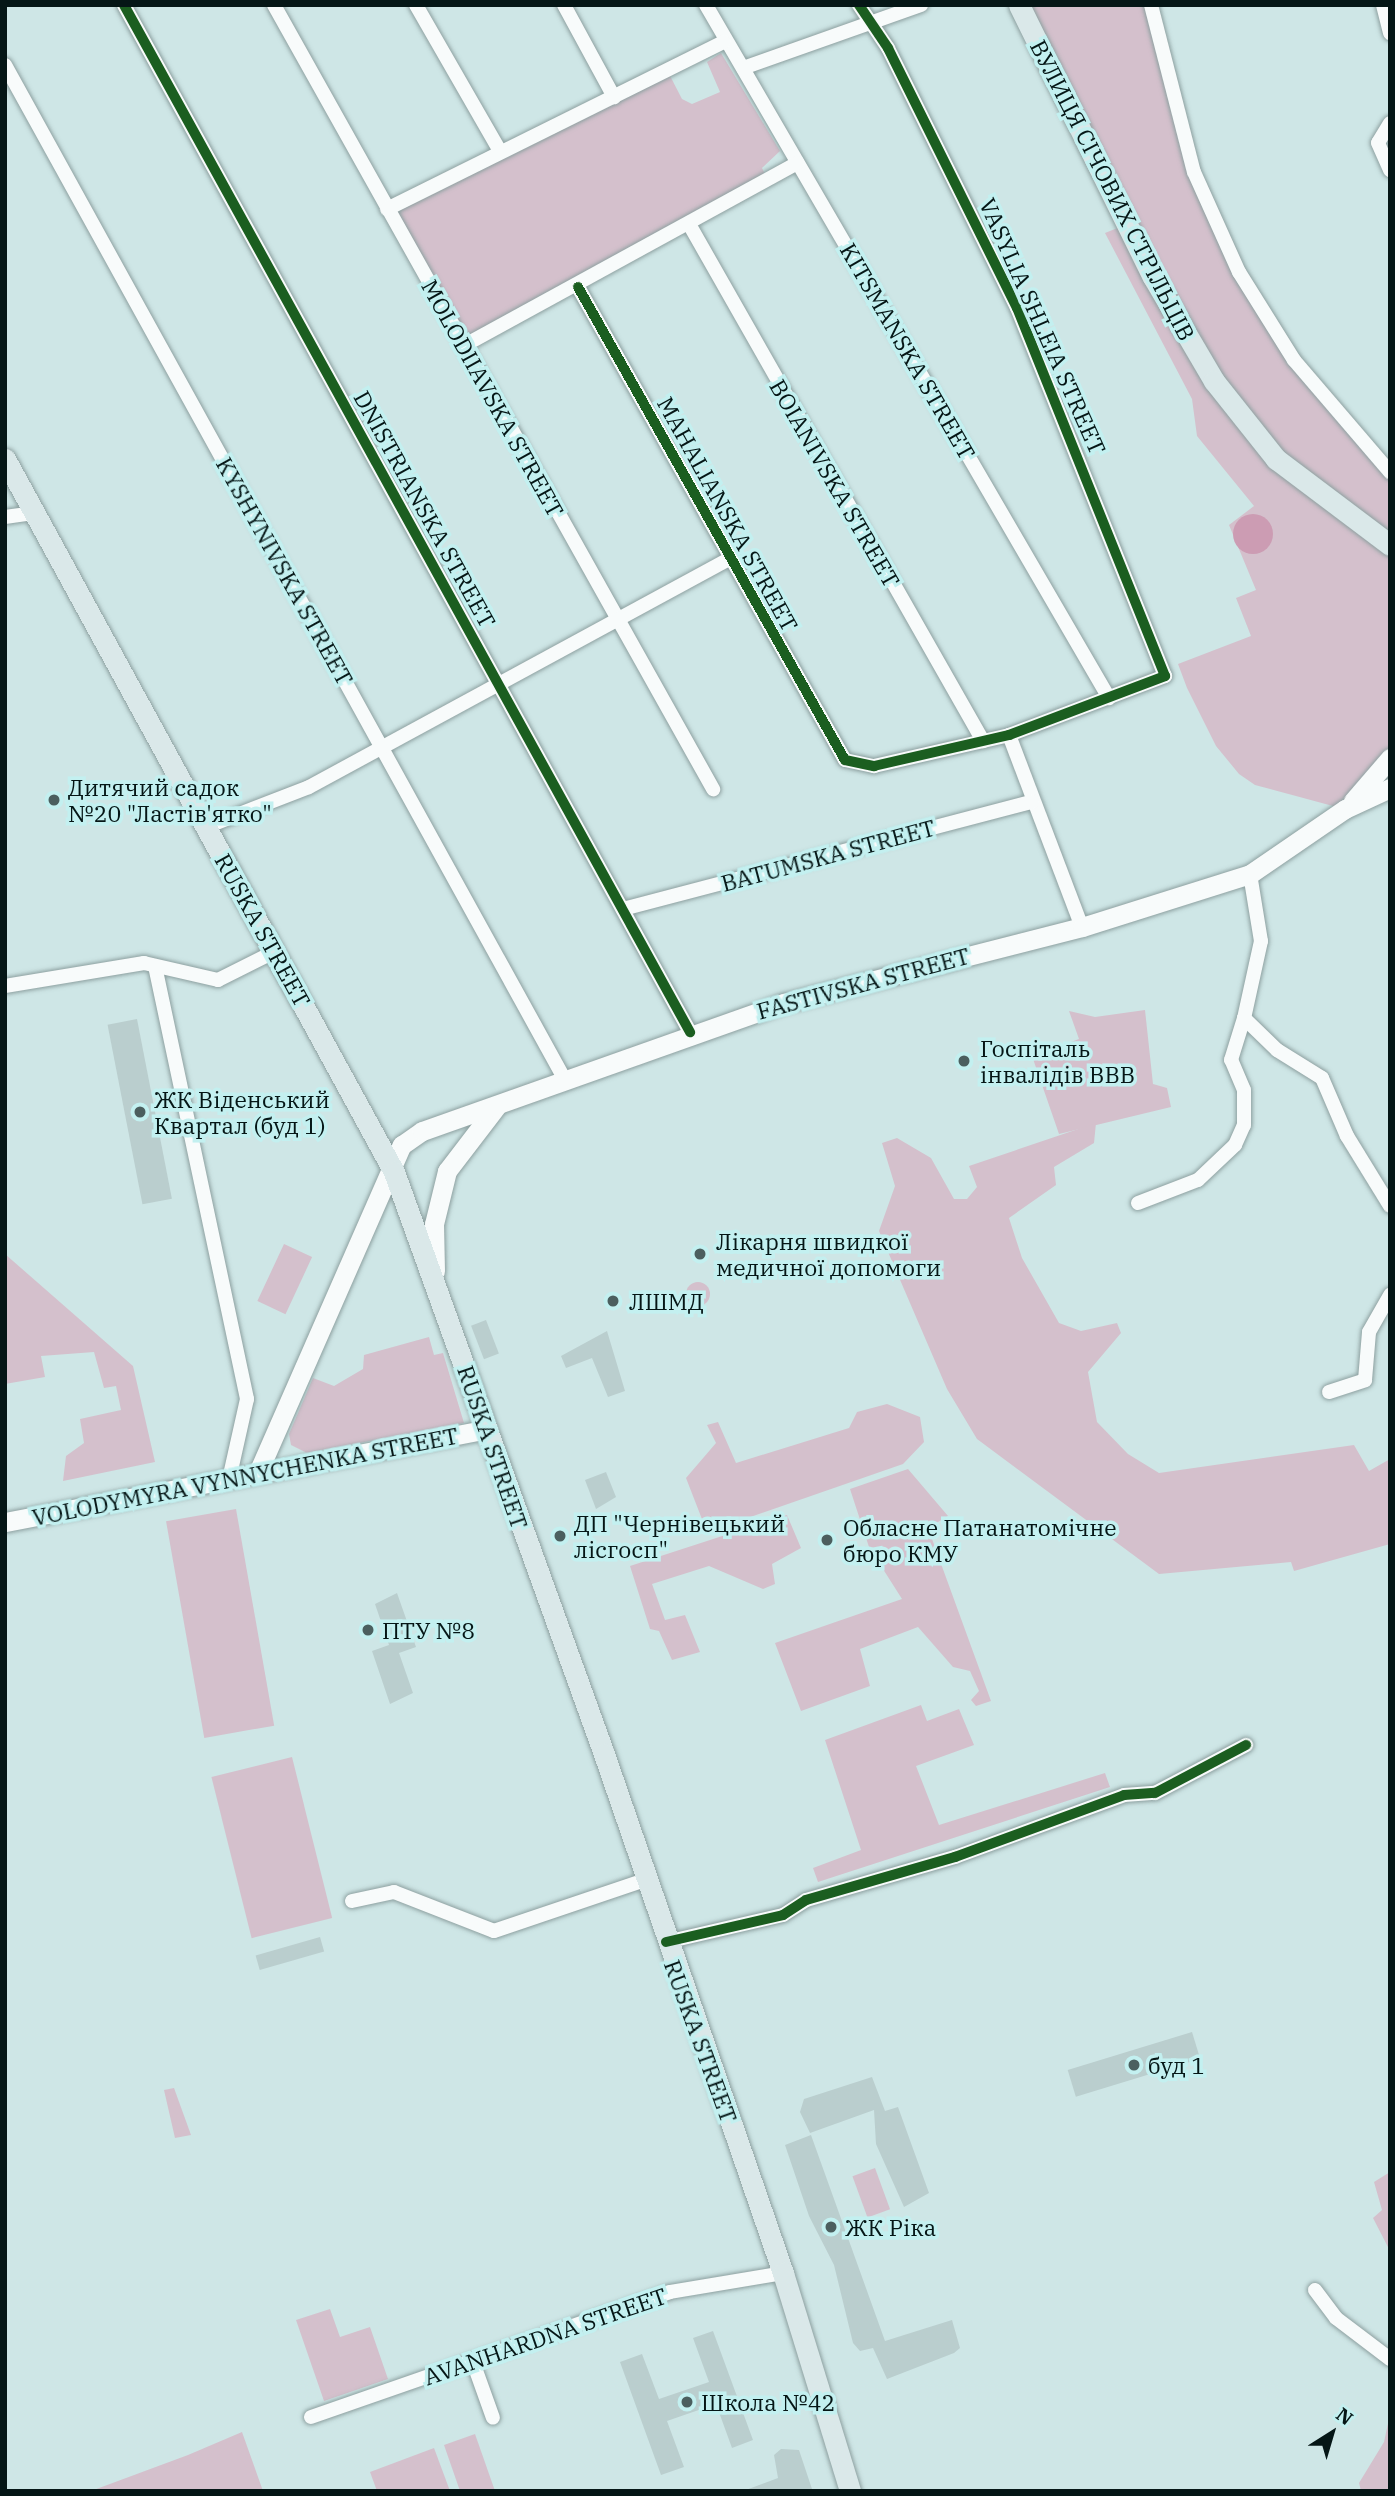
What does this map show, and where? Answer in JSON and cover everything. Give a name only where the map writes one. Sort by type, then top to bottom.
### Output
[{"type":"main road","name":"ВУЛИЦЯ СІЧОВИХ СТРІЛЬЦІВ","points":[[1019,5],[1153,277],[1214,381],[1276,459],[1390,545]]},
{"type":"main road","name":"RUSKA STREET","points":[[5,459],[394,1172],[437,1286],[485,1430],[783,2273],[850,2491]]},
{"type":"main road","name":"FASTIVSKA STREET","points":[[1345,809],[1390,758]]},
{"type":"main road","name":"FASTIVSKA STREET","points":[[259,1470],[394,1172],[402,1145],[422,1131],[690,1032],[1082,927],[1250,874],[1345,809],[1390,788]]},
{"type":"main road","points":[[437,1286],[433,1227],[447,1171],[502,1101]]},
{"type":"main road","name":"VOLODYMYRA VYNNYCHENKA STREET","points":[[5,1522],[230,1475],[485,1430]]},
{"type":"street","name":"DNISTRIANSKA STREET","points":[[124,5],[690,1032]]},
{"type":"street","name":"MOLODIIAVSKA STREET","points":[[274,5],[615,619],[713,789]]},
{"type":"street","points":[[416,5],[500,151]]},
{"type":"street","points":[[564,5],[614,97]]},
{"type":"street","name":"KITSMANSKA STREET","points":[[706,5],[724,42],[743,68],[1109,698]]},
{"type":"street","name":"VASYLIA SHLEIA STREET","points":[[859,5],[874,27],[1017,308],[1165,676],[1109,698]]},
{"type":"street","points":[[743,68],[874,27],[922,5]]},
{"type":"street","points":[[1151,5],[1194,172],[1239,272],[1294,360],[1390,472]]},
{"type":"street","points":[[1383,5],[1390,33]]},
{"type":"street","points":[[387,209],[724,42]]},
{"type":"street","name":"KYSHYNIVSKA STREET","points":[[5,65],[564,1078]]},
{"type":"street","points":[[1390,123],[1378,143],[1390,170]]},
{"type":"street","points":[[465,345],[578,287],[798,163]]},
{"type":"street","name":"BOIANIVSKA STREET","points":[[689,224],[983,741]]},
{"type":"street","name":"MAHALIANSKA STREET","points":[[578,287],[729,559],[845,760],[874,766],[983,741]]},
{"type":"street","points":[[5,517],[35,513]]},
{"type":"street","points":[[206,827],[284,798],[499,685],[615,619],[729,559]]},
{"type":"street","points":[[983,741],[1009,735],[1109,698]]},
{"type":"street","points":[[1009,735],[1032,802],[1082,927]]},
{"type":"street","name":"BATUMSKA STREET","points":[[623,909],[1032,802]]},
{"type":"street","points":[[1138,1203],[1198,1180],[1235,1145],[1244,1125],[1244,1090],[1231,1051],[1244,1017],[1261,941],[1250,874]]},
{"type":"street","points":[[5,986],[155,966],[218,979],[274,952]]},
{"type":"street","points":[[155,966],[247,1399],[230,1475]]},
{"type":"street","points":[[1244,1017],[1277,1050],[1322,1078],[1347,1136],[1390,1206]]},
{"type":"street","points":[[1329,1392],[1366,1380],[1369,1332],[1390,1295]]},
{"type":"street","points":[[666,1942],[783,1915],[806,1900],[955,1857],[1124,1795],[1155,1793],[1246,1745]]},
{"type":"street","points":[[352,1901],[394,1892],[494,1931],[645,1880]]},
{"type":"street","name":"AVANHARDNA STREET","points":[[311,2417],[670,2292],[783,2273]]},
{"type":"street","points":[[1315,2290],[1336,2318],[1390,2358]]},
{"type":"street","points":[[473,2362],[493,2418]]},
{"type":"shaded area","points":[[1019,5],[1151,5],[1193,172],[1263,313],[1390,473],[1390,756],[1344,809],[1255,785],[1239,774],[1216,746],[1187,688],[1178,664],[1251,636],[1236,598],[1256,590],[1229,525],[1254,506],[1197,436],[1192,399],[1105,233],[1125,225]]},
{"type":"shaded area","points":[[721,53],[780,151],[762,168],[768,180],[464,346],[387,209],[667,70],[682,99],[692,104],[720,92],[707,62]]},
{"type":"shaded area","points":[[1253,514],[1267,520],[1273,534],[1267,548],[1253,554],[1239,548],[1233,534],[1239,520]]},
{"type":"shaded area","points":[[1145,1010],[1153,1084],[1167,1088],[1171,1107],[1059,1134],[1032,1056],[1079,1039],[1069,1011],[1095,1017]]},
{"type":"shaded area","points":[[1096,1123],[1094,1143],[1054,1167],[1056,1185],[1009,1218],[1022,1258],[1059,1323],[1081,1331],[1117,1323],[1121,1333],[1088,1372],[1097,1422],[1128,1454],[1159,1473],[1354,1445],[1369,1471],[1390,1459],[1390,1544],[1294,1571],[1291,1562],[1159,1574],[977,1439],[947,1389],[879,1231],[895,1186],[882,1143],[897,1138],[931,1158],[954,1199],[967,1199],[977,1187],[969,1166]]},
{"type":"shaded area","points":[[284,1244],[312,1257],[285,1314],[257,1301]]},
{"type":"shaded area","points":[[5,1254],[133,1366],[155,1462],[63,1481],[66,1456],[84,1443],[80,1419],[121,1410],[116,1386],[104,1388],[94,1352],[41,1356],[45,1377],[5,1384]]},
{"type":"shaded area","points":[[698,1282],[707,1285],[710,1294],[707,1303],[698,1306],[689,1303],[686,1294],[689,1285]]},
{"type":"shaded area","points":[[429,1337],[434,1355],[443,1353],[464,1423],[307,1453],[291,1445],[289,1434],[313,1378],[334,1386],[363,1369],[364,1355]]},
{"type":"shaded area","points":[[887,1404],[920,1417],[924,1442],[903,1464],[707,1532],[686,1478],[716,1443],[707,1425],[718,1422],[736,1463],[849,1428],[857,1412]]},
{"type":"shaded area","points":[[908,1469],[948,1516],[928,1528],[991,1701],[976,1706],[971,1700],[979,1691],[970,1671],[953,1667],[918,1627],[860,1649],[870,1686],[801,1711],[775,1643],[902,1599],[869,1547],[850,1489]]},
{"type":"shaded area","points":[[236,1509],[274,1726],[204,1738],[166,1521]]},
{"type":"shaded area","points":[[787,1515],[801,1548],[772,1564],[775,1584],[763,1589],[709,1566],[652,1584],[665,1620],[685,1615],[700,1652],[672,1660],[659,1631],[650,1629],[630,1566]]},
{"type":"shaded area","points":[[921,1705],[927,1721],[959,1709],[974,1745],[916,1766],[939,1825],[1105,1773],[1110,1787],[818,1882],[813,1868],[861,1850],[825,1740]]},
{"type":"shaded area","points":[[292,1757],[332,1918],[252,1938],[211,1777]]},
{"type":"shaded area","points":[[174,2088],[191,2135],[175,2138],[164,2090]]},
{"type":"shaded area","points":[[875,2168],[890,2209],[867,2218],[852,2176]]},
{"type":"shaded area","points":[[1390,2172],[1390,2251],[1373,2218],[1382,2210],[1374,2182]]},
{"type":"shaded area","points":[[330,2309],[340,2337],[370,2327],[388,2379],[324,2401],[296,2320]]},
{"type":"shaded area","points":[[1390,2414],[1390,2491],[1361,2491],[1359,2483],[1384,2442]]},
{"type":"shaded area","points":[[242,2432],[263,2491],[91,2491],[188,2455]]},
{"type":"shaded area","points":[[475,2434],[495,2491],[460,2491],[444,2445]]},
{"type":"shaded area","points":[[434,2448],[450,2491],[377,2491],[370,2472]]},
{"type":"building","name":"ЖК Віденський Квартал (буд 1)","points":[[137,1019],[172,1199],[142,1204],[108,1025]]},
{"type":"building","points":[[486,1320],[499,1354],[484,1359],[471,1326]]},
{"type":"building","points":[[607,1331],[625,1391],[608,1397],[592,1358],[566,1368],[561,1356]]},
{"type":"building","points":[[606,1472],[616,1497],[596,1509],[585,1480]]},
{"type":"building","points":[[397,1593],[416,1647],[399,1653],[413,1693],[390,1704],[372,1651],[389,1645],[375,1604]]},
{"type":"building","points":[[320,1937],[324,1951],[260,1970],[256,1955]]},
{"type":"building","name":"буд 1","points":[[1192,2032],[1200,2059],[1076,2097],[1068,2070]]},
{"type":"building","points":[[872,2077],[885,2111],[898,2107],[929,2193],[904,2207],[876,2144],[874,2110],[810,2133],[800,2112],[804,2099]]},
{"type":"building","name":"ЖК Ріка","points":[[811,2135],[885,2341],[952,2320],[960,2348],[954,2353],[887,2379],[873,2348],[860,2351],[853,2343],[834,2265],[809,2216],[785,2145]]},
{"type":"building","name":"Школа №42","points":[[713,2331],[753,2440],[732,2448],[716,2404],[667,2421],[684,2467],[661,2475],[620,2362],[642,2354],[659,2399],[709,2382],[693,2338]]},
{"type":"building","points":[[781,2449],[799,2450],[812,2489],[743,2491],[778,2478],[774,2455]]},
{"type":"cycle path","points":[[124,5],[690,1032]]},
{"type":"cycle path","points":[[578,287],[845,760],[874,766],[1009,735],[1165,676],[1017,308],[888,48],[859,5]]},
{"type":"cycle path","points":[[666,1942],[783,1915],[806,1900],[955,1857],[1124,1795],[1155,1793],[1246,1745]]},
{"type":"place","name":"Дитячий садок №20 \"Ластів'ятко\"","points":[[54,800]]},
{"type":"place","name":"Госпіталь інвалідів ВВВ","points":[[964,1061]]},
{"type":"place","name":"ЖК Віденський Квартал (буд 1)","points":[[140,1112]]},
{"type":"place","name":"Лікарня швидкої медичної допомоги","points":[[700,1254]]},
{"type":"place","name":"ЛШМД","points":[[613,1301]]},
{"type":"place","name":"ДП \"Чернівецький лісгосп\"","points":[[560,1536]]},
{"type":"place","name":"Обласне Патанатомічне бюро КМУ","points":[[827,1540]]},
{"type":"place","name":"ПТУ №8","points":[[368,1630]]},
{"type":"place","name":"буд 1","points":[[1134,2065]]},
{"type":"place","name":"ЖК Ріка","points":[[831,2227]]},
{"type":"place","name":"Школа №42","points":[[687,2402]]}]
